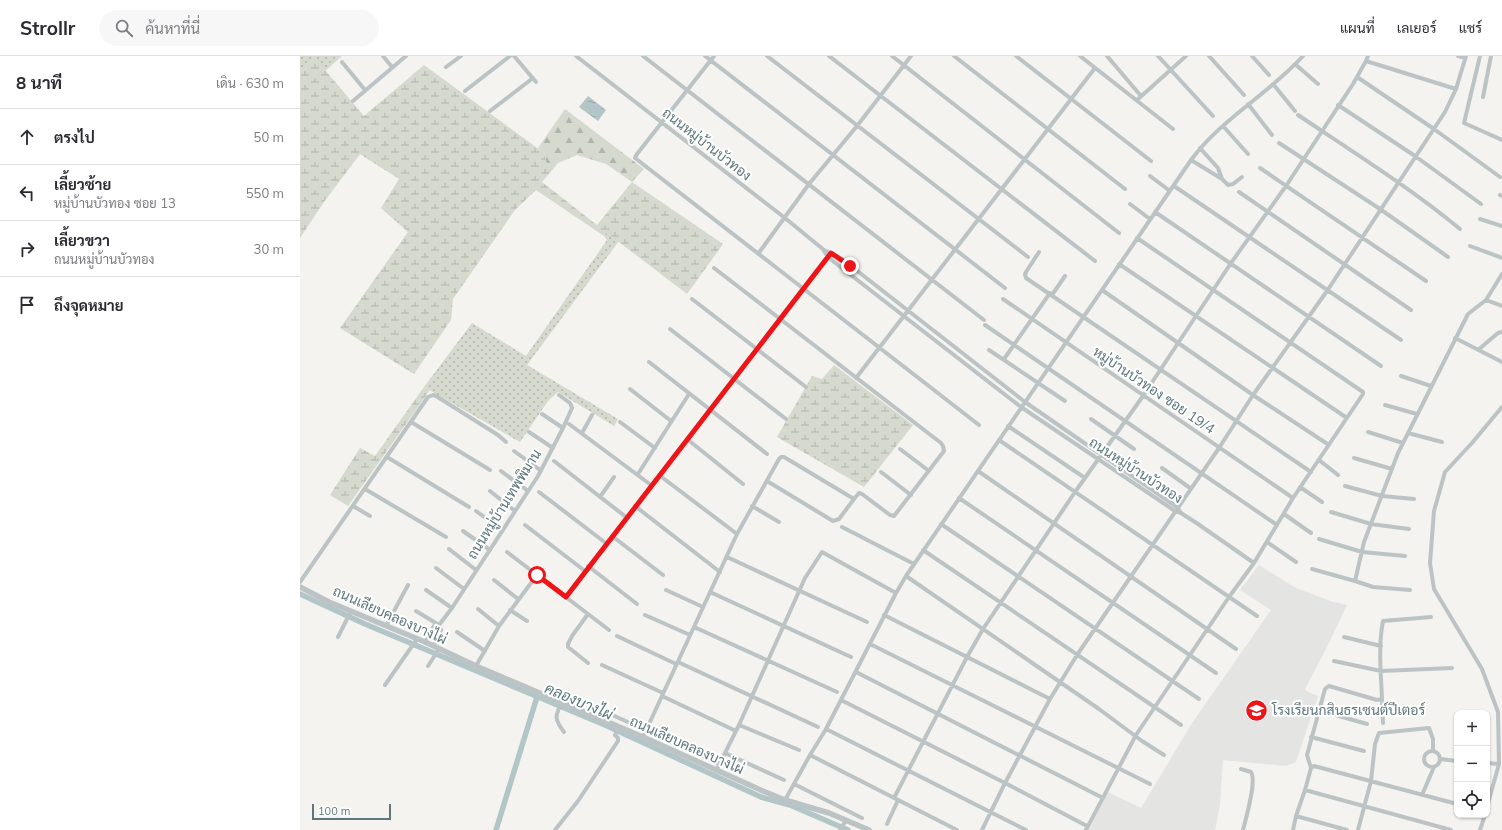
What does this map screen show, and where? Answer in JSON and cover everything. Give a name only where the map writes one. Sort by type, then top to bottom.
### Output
[{"type":"street","points":[[383,56],[392,67]]},
{"type":"street","points":[[353,101],[406,56]]},
{"type":"street","points":[[446,67],[461,56]]},
{"type":"street","points":[[464,91],[510,56]]},
{"type":"street","points":[[514,56],[536,82]]},
{"type":"street","name":"ถนนหมู่บ้านบัวทอง","points":[[576,56],[824,250],[850,266],[1025,402],[1177,507],[1181,513]]},
{"type":"street","points":[[644,56],[984,320]]},
{"type":"street","points":[[705,56],[1005,288]]},
{"type":"street","points":[[714,56],[661,122],[635,158],[979,425]]},
{"type":"street","points":[[767,56],[1028,257]]},
{"type":"street","points":[[829,56],[1095,261]]},
{"type":"street","points":[[892,56],[1120,233]]},
{"type":"street","points":[[758,254],[809,184],[834,155],[911,56]]},
{"type":"street","points":[[954,56],[1125,188]]},
{"type":"street","points":[[1016,56],[1151,161]]},
{"type":"street","points":[[1080,56],[1173,129]]},
{"type":"street","points":[[1106,56],[1141,96]]},
{"type":"street","points":[[1158,56],[1213,116]]},
{"type":"street","points":[[1137,100],[1186,56]]},
{"type":"street","points":[[1209,56],[1244,95]]},
{"type":"street","points":[[1252,56],[1269,75]]},
{"type":"street","points":[[785,800],[826,729],[884,615],[906,576],[1191,160],[1200,148],[1223,126],[1273,84],[1303,56]]},
{"type":"street","points":[[1362,56],[1456,89]]},
{"type":"street","points":[[982,830],[1005,782],[1050,699],[1077,654],[1175,512],[1200,473],[1219,448],[1253,395],[1327,291],[1445,112],[1456,89],[1466,57],[1458,56]]},
{"type":"street","points":[[1480,56],[1464,123],[1502,140]]},
{"type":"street","points":[[1483,98],[1491,56]]},
{"type":"street","points":[[887,824],[908,770],[983,629],[1075,492],[1143,396],[1231,263],[1286,186],[1321,130],[1357,77],[1367,58]]},
{"type":"street","points":[[342,62],[365,90]]},
{"type":"street","points":[[1295,64],[1318,84]]},
{"type":"street","points":[[856,378],[1095,68]]},
{"type":"street","points":[[1357,77],[1434,129],[1500,177]]},
{"type":"street","points":[[490,112],[532,78]]},
{"type":"street","points":[[1273,84],[1296,113],[1398,182],[1440,212],[1460,229]]},
{"type":"street","points":[[1248,104],[1272,134]]},
{"type":"street","points":[[1338,105],[1415,156],[1481,204]]},
{"type":"street","points":[[1223,126],[1248,154]]},
{"type":"street","points":[[1279,143],[1380,209],[1448,257]]},
{"type":"street","points":[[1200,148],[1218,168],[1222,179]]},
{"type":"street","points":[[1191,160],[1230,185],[1242,176]]},
{"type":"street","points":[[1260,168],[1426,281]]},
{"type":"street","points":[[1150,176],[1170,191]]},
{"type":"street","points":[[1174,186],[1401,340]]},
{"type":"street","points":[[1239,192],[1411,310]]},
{"type":"street","points":[[1130,204],[1150,219]]},
{"type":"street","points":[[1155,212],[1381,366]]},
{"type":"street","points":[[1480,219],[1502,226]]},
{"type":"street","points":[[841,700],[1005,782],[1087,828],[1136,735],[1153,708],[1228,597],[1254,562],[1300,487],[1363,395],[1363,392],[1137,238]]},
{"type":"street","points":[[1470,246],[1502,258]]},
{"type":"street","name":"ถนนหมู่บ้านบัวทอง","points":[[824,250],[828,257],[1021,407],[1175,512],[1181,513]]},
{"type":"street","points":[[1039,252],[1029,266],[1025,276],[1311,472]]},
{"type":"street","points":[[566,597],[588,566],[831,253]]},
{"type":"street","points":[[1119,264],[1272,369],[1347,418]]},
{"type":"street","points":[[714,268],[943,446],[944,451],[894,516],[890,515],[859,493],[839,519],[833,521],[767,481]]},
{"type":"street","points":[[1355,581],[1371,524],[1403,443],[1468,314],[1486,300],[1502,274]]},
{"type":"street","points":[[1004,359],[1031,318],[1065,276]]},
{"type":"street","points":[[1102,290],[1253,395],[1329,445]]},
{"type":"street","points":[[692,299],[806,387]]},
{"type":"street","name":"หมู่บ้านบัวทอง ซอย 19/4","points":[[1003,299],[1293,498]]},
{"type":"street","points":[[1486,300],[1502,306]]},
{"type":"street","points":[[985,325],[1277,525]]},
{"type":"street","points":[[670,329],[786,420]]},
{"type":"street","points":[[1478,350],[1498,333],[1502,332]]},
{"type":"street","points":[[1455,338],[1502,362]]},
{"type":"street","points":[[989,350],[1065,402]]},
{"type":"street","points":[[649,362],[767,454]]},
{"type":"street","points":[[1402,376],[1432,386]]},
{"type":"street","points":[[630,389],[671,421]]},
{"type":"street","points":[[638,474],[689,394]]},
{"type":"street","points":[[300,582],[428,397],[433,395],[498,435],[506,442]]},
{"type":"street","name":"ถนนหมู่บ้านเทพพิมาน","points":[[433,646],[441,630],[440,625],[528,491],[563,428],[572,406],[558,395]]},
{"type":"street","points":[[1385,405],[1417,414]]},
{"type":"street","points":[[1490,796],[1499,764],[1498,712],[1482,669],[1434,589],[1430,563],[1434,511],[1445,472],[1502,407]]},
{"type":"street","points":[[542,414],[563,428]]},
{"type":"street","points":[[582,433],[592,415]]},
{"type":"street","points":[[1091,419],[1134,448]]},
{"type":"street","points":[[411,422],[490,470]]},
{"type":"street","points":[[620,422],[655,448]]},
{"type":"street","points":[[569,424],[651,485]]},
{"type":"street","points":[[1008,426],[1085,478]]},
{"type":"street","points":[[529,432],[552,448]]},
{"type":"street","points":[[1368,432],[1403,443]]},
{"type":"street","points":[[1408,433],[1442,442]]},
{"type":"street","points":[[687,439],[743,484]]},
{"type":"street","points":[[999,440],[1257,616]]},
{"type":"street","points":[[900,449],[929,471]]},
{"type":"street","points":[[514,451],[540,470]]},
{"type":"street","points":[[387,457],[469,507]]},
{"type":"street","points":[[643,738],[737,534],[779,459],[784,457],[854,499]]},
{"type":"street","points":[[1354,458],[1392,469]]},
{"type":"street","points":[[1318,460],[1338,475]]},
{"type":"street","points":[[554,461],[626,517]]},
{"type":"street","points":[[1162,468],[1190,488]]},
{"type":"street","points":[[501,471],[528,491]]},
{"type":"street","points":[[978,471],[1236,650]]},
{"type":"street","points":[[881,472],[911,495]]},
{"type":"street","points":[[659,475],[737,534]]},
{"type":"street","points":[[600,497],[614,477]]},
{"type":"street","points":[[1345,486],[1382,496],[1414,500]]},
{"type":"street","points":[[1300,487],[1322,502]]},
{"type":"street","points":[[365,489],[446,537]]},
{"type":"street","points":[[490,491],[515,511]]},
{"type":"street","points":[[539,492],[606,544]]},
{"type":"street","points":[[959,498],[1216,674]]},
{"type":"street","points":[[353,506],[370,516]]},
{"type":"street","points":[[635,506],[720,572]]},
{"type":"street","points":[[752,506],[779,522]]},
{"type":"street","points":[[476,511],[502,530]]},
{"type":"street","points":[[1330,512],[1371,524],[1409,529]]},
{"type":"street","points":[[1181,513],[1254,562]]},
{"type":"street","points":[[1284,514],[1311,533]]},
{"type":"street","points":[[941,524],[1095,628],[1171,682],[1199,699]]},
{"type":"street","points":[[525,525],[585,571]]},
{"type":"street","points":[[842,526],[914,564]]},
{"type":"street","points":[[463,531],[490,550]]},
{"type":"street","points":[[612,536],[662,575]]},
{"type":"street","points":[[1319,539],[1362,552],[1405,556]]},
{"type":"street","points":[[1267,542],[1296,562]]},
{"type":"street","points":[[449,549],[476,570]]},
{"type":"street","points":[[923,550],[1077,654],[1153,708],[1181,725]]},
{"type":"street","points":[[507,552],[609,630]]},
{"type":"street","points":[[716,771],[739,725],[811,568],[822,552],[896,593]]},
{"type":"street","points":[[727,557],[867,622]]},
{"type":"street","points":[[588,566],[637,604]]},
{"type":"street","points":[[436,568],[464,589]]},
{"type":"street","points":[[1312,569],[1374,587],[1410,590]]},
{"type":"street","points":[[476,666],[499,626],[537,575]]},
{"type":"street","points":[[906,576],[1164,755]]},
{"type":"street","points":[[494,580],[518,599]]},
{"type":"street","points":[[386,626],[408,585]]},
{"type":"street","name":"ถนนเลียบคลองบางไผ่","points":[[300,587],[350,612],[425,642],[438,650],[561,704],[618,731],[643,738],[785,800],[829,813],[845,822],[869,830]]},
{"type":"street","points":[[426,590],[452,608]]},
{"type":"street","points":[[666,590],[703,607]]},
{"type":"street","points":[[710,592],[851,657]]},
{"type":"street","points":[[478,609],[499,626]]},
{"type":"street","points":[[510,610],[527,621]]},
{"type":"street","points":[[416,611],[440,625]]},
{"type":"street","points":[[338,637],[346,624],[350,612]]},
{"type":"street","points":[[588,614],[568,644],[568,647],[588,663]]},
{"type":"street","points":[[645,615],[690,635]]},
{"type":"street","points":[[884,615],[1050,699]]},
{"type":"street","points":[[1383,724],[1380,671],[1383,621],[1431,617]]},
{"type":"street","name":"ถนนหมู่บ้านเทพพิมาน","points":[[425,642],[434,626],[440,625]]},
{"type":"street","points":[[694,627],[768,662],[837,692]]},
{"type":"street","points":[[457,632],[484,651]]},
{"type":"street","points":[[616,636],[818,727]]},
{"type":"street","points":[[1344,637],[1381,646]]},
{"type":"street","points":[[385,685],[417,640]]},
{"type":"street","points":[[870,644],[1150,784]]},
{"type":"street","points":[[428,666],[438,650]]},
{"type":"street","points":[[1334,662],[1380,671],[1452,668]]},
{"type":"street","points":[[602,665],[736,731]]},
{"type":"street","points":[[856,672],[1103,798]]},
{"type":"street","points":[[1293,830],[1311,768],[1307,754],[1325,689],[1329,686],[1377,700],[1382,700]]},
{"type":"street","points":[[575,698],[720,764]]},
{"type":"street","points":[[561,704],[556,720],[564,732]]},
{"type":"street","points":[[1318,710],[1368,724]]},
{"type":"street","points":[[739,725],[799,750]]},
{"type":"street","points":[[1358,830],[1371,781],[1375,744],[1379,733],[1429,728],[1433,739],[1433,751]]},
{"type":"street","points":[[826,729],[1026,830]]},
{"type":"street","points":[[556,830],[578,801],[618,741],[618,738],[615,735],[618,731]]},
{"type":"street","points":[[1311,737],[1364,751]]},
{"type":"street","points":[[1422,795],[1434,767],[1438,765],[1440,759],[1438,754],[1433,751],[1428,752],[1423,759],[1426,766],[1434,767]]},
{"type":"street","points":[[725,753],[784,780]]},
{"type":"street","points":[[810,755],[957,830]]},
{"type":"street","points":[[1440,759],[1454,761]]},
{"type":"street","points":[[1490,763],[1499,764]]},
{"type":"street","points":[[1311,768],[1314,766],[1454,803]]},
{"type":"street","points":[[1241,769],[1251,772],[1253,775],[1243,830]]},
{"type":"street","points":[[794,784],[862,818]]},
{"type":"street","points":[[1305,790],[1451,830]]},
{"type":"street","points":[[1296,816],[1347,830]]},
{"type":"street","points":[[1480,830],[1484,818]]},
{"type":"street","points":[[840,830],[845,822]]},
{"type":"shaded area","name":"โรงเรียนกสินธรเซนต์ปีเตอร์","points":[[1259,565],[1296,588],[1333,602],[1347,605],[1305,689],[1308,692],[1318,696],[1296,762],[1286,766],[1223,760],[1220,805],[1215,830],[1089,830],[1108,792],[1141,808],[1192,723],[1271,610],[1240,590]]},
{"type":"green space","points":[[300,56],[342,56],[325,71],[314,57],[300,74]]},
{"type":"green space","points":[[314,57],[364,116],[424,65],[544,153],[546,162],[554,168],[542,182],[597,225],[632,182],[723,244],[687,294],[607,233],[604,236],[536,190],[515,210],[453,299],[451,320],[414,374],[340,328],[408,232],[381,208],[399,179],[360,154],[324,202],[300,238],[300,74]]},
{"type":"green space","points":[[565,109],[644,169],[632,182],[606,164],[577,155],[558,163],[554,168],[546,162],[544,153],[538,148]]},
{"type":"green space","points":[[607,232],[619,241],[527,365],[618,419],[614,426],[558,392],[548,401],[520,442],[424,387],[472,323],[526,356],[607,240],[604,236]]},
{"type":"green space","points":[[834,365],[913,425],[864,487],[777,437],[812,376],[822,379]]},
{"type":"green space","points":[[424,387],[430,390],[348,506],[330,495],[360,448],[375,456]]},
{"type":"water","points":[[588,96],[606,110],[598,121],[579,107]]},
{"type":"waterway","name":"คลองบางไผ่","points":[[300,594],[365,624],[605,725],[761,797],[790,805],[848,830]]},
{"type":"waterway","points":[[496,830],[537,697]]},
{"type":"place","name":"โรงเรียนกสินธรเซนต์ปีเตอร์","points":[[1257,710]]},
{"type":"route","points":[[537,575],[566,597],[588,566],[831,253],[842,259],[850,266]]}]
